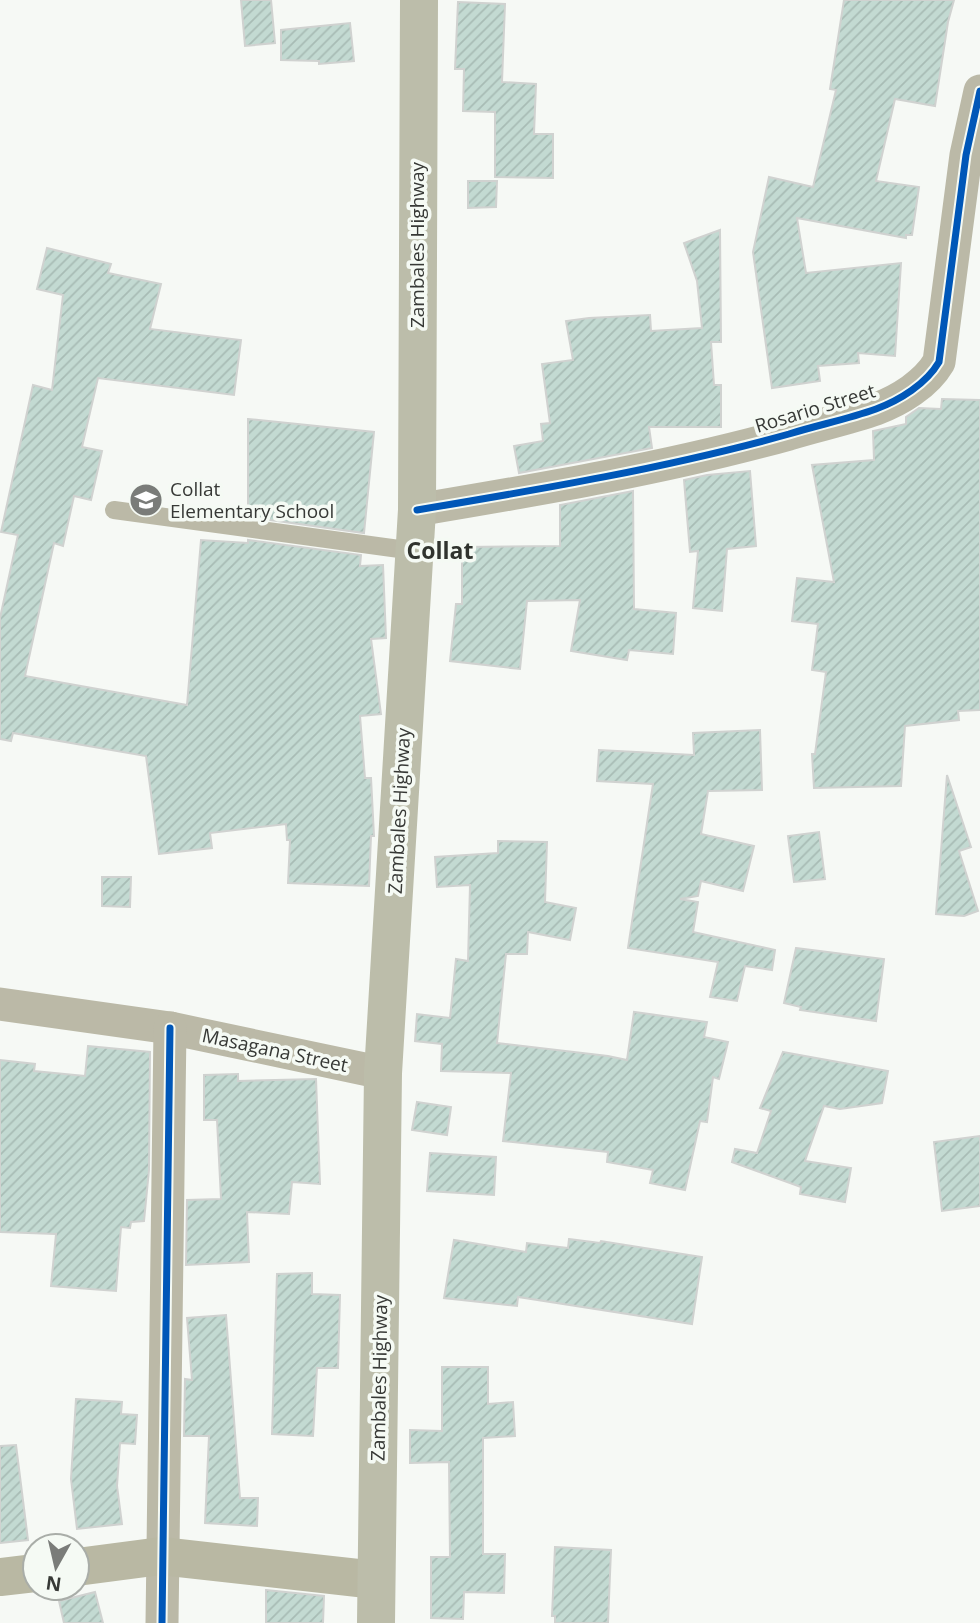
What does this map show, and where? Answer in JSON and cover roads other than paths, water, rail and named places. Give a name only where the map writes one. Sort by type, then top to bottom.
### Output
[{"type":"main road","name":"Zambales Highway","points":[[376,1623],[383,1073],[417,510],[419,0]]},
{"type":"street","name":"Rosario Street","points":[[417,510],[722,453],[878,408],[915,388],[932,373],[939,362],[966,155],[978,96]]},
{"type":"street","name":"Masagana Street","points":[[0,1004],[170,1028],[383,1073]]},
{"type":"street","points":[[162,1623],[170,1028]]},
{"type":"street","points":[[91,1565],[161,1556],[376,1580]]},
{"type":"street","points":[[0,1577],[21,1575]]},
{"type":"lane","points":[[114,510],[414,551]]},
{"type":"place","name":"Collat Elementary School","points":[[146,500]]},
{"type":"district","name":"Collat","points":[[440,551]]}]
